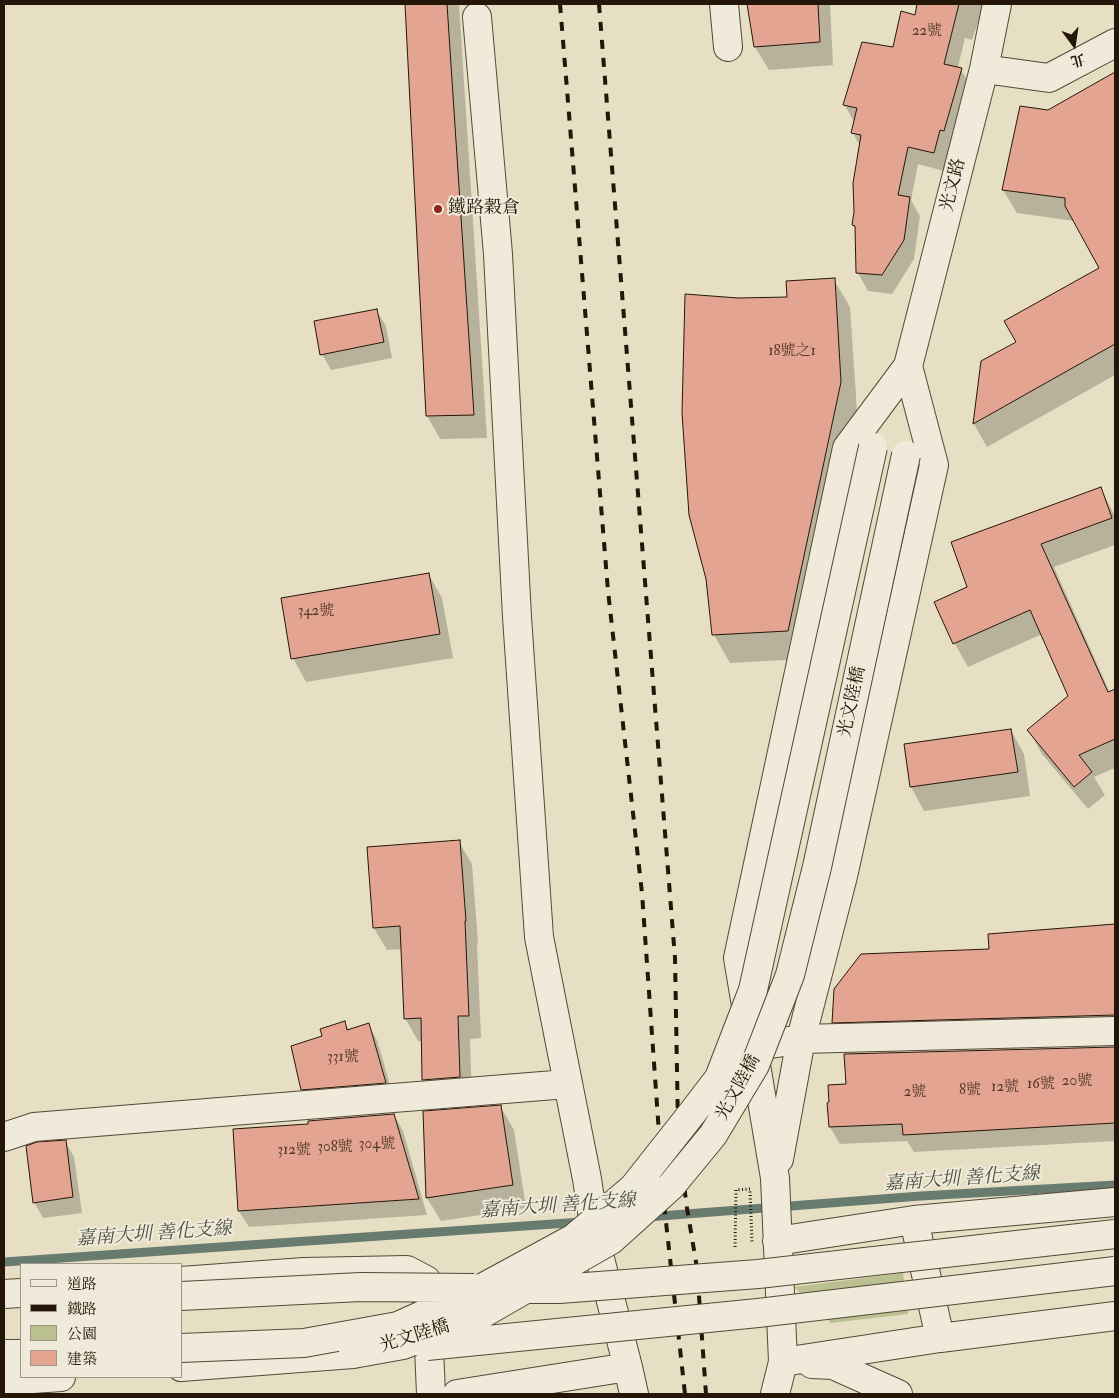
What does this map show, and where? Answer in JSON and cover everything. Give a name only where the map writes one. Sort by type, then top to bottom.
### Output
[{"type":"street","points":[[724,4],[728,47]]},
{"type":"street","name":"光文路","points":[[908,366],[984,70],[997,4]]},
{"type":"street","points":[[477,17],[498,254],[517,617],[539,937],[587,1179],[598,1251],[634,1394]]},
{"type":"street","points":[[984,70],[1049,78],[1115,43]]},
{"type":"street","points":[[775,1178],[801,1039],[843,876],[934,464],[908,366]]},
{"type":"street","points":[[775,1394],[783,1362],[775,1178],[738,958],[848,448],[908,366]]},
{"type":"street","name":"光文陸橋","points":[[182,1348],[304,1343],[398,1326],[474,1292],[574,1238],[633,1188],[719,1078],[753,990],[873,447],[908,366]]},
{"type":"street","name":"光文陸橋","points":[[182,1367],[353,1354],[403,1345],[475,1318],[611,1240],[671,1186],[712,1136],[755,1065],[790,975],[819,857],[906,456],[908,366]]},
{"type":"street","points":[[753,1047],[801,1039],[1115,1031]]},
{"type":"street","points":[[4,1137],[34,1127],[567,1084]]},
{"type":"street","points":[[777,1241],[914,1220],[1115,1202]]},
{"type":"street","points":[[914,1220],[940,1338]]},
{"type":"street","points":[[182,1296],[361,1287],[559,1289],[758,1274],[1115,1234]]},
{"type":"street","points":[[182,1281],[304,1272],[407,1270],[426,1280],[430,1394]]},
{"type":"street","points":[[353,1354],[758,1313],[1115,1271]]},
{"type":"street","points":[[4,1294],[20,1293]]},
{"type":"street","points":[[4,1306],[20,1305]]},
{"type":"street","points":[[783,1362],[940,1338],[1115,1316]]},
{"type":"street","points":[[4,1354],[20,1354]]},
{"type":"street","points":[[783,1362],[833,1365],[898,1394]]},
{"type":"street","points":[[456,1394],[628,1368]]},
{"type":"street","points":[[4,1381],[47,1378]]},
{"type":"green space","points":[[903,1273],[908,1314],[831,1323],[794,1287]]},
{"type":"building","name":"鐵路穀倉","points":[[405,4],[447,4],[474,415],[426,416]]},
{"type":"building","points":[[747,4],[818,4],[820,42],[754,47]]},
{"type":"building","points":[[917,4],[959,4],[944,64],[962,68],[944,131],[940,130],[934,153],[908,147],[898,195],[910,197],[904,240],[882,275],[856,273],[855,226],[852,225],[854,212],[853,183],[861,135],[851,133],[857,108],[843,105],[862,42],[893,47],[901,11],[915,15]]},
{"type":"building","points":[[1115,72],[1115,344],[973,424],[981,361],[1016,342],[1004,321],[1099,268],[1065,206],[1065,198],[1002,190],[1020,106],[1048,110]]},
{"type":"building","points":[[835,278],[841,382],[788,631],[712,635],[706,579],[689,515],[682,413],[685,294],[738,298],[787,297],[786,281]]},
{"type":"building","points":[[377,309],[384,342],[320,355],[314,321]]},
{"type":"building","points":[[1101,487],[1112,518],[1041,544],[1108,692],[1115,689],[1115,739],[1079,755],[1092,772],[1074,787],[1027,730],[1068,696],[1030,610],[953,644],[934,602],[967,587],[951,542]]},
{"type":"building","points":[[429,573],[440,634],[291,659],[281,598]]},
{"type":"building","points":[[1011,729],[1018,772],[910,787],[904,744]]},
{"type":"building","points":[[460,840],[466,921],[469,1016],[458,1016],[460,1077],[422,1080],[421,1018],[404,1019],[400,926],[373,928],[367,847]]},
{"type":"building","points":[[1115,924],[1115,1015],[832,1023],[834,989],[861,954],[989,949],[988,934]]},
{"type":"building","points":[[345,1021],[347,1030],[369,1023],[386,1083],[301,1090],[291,1046],[322,1036],[320,1029]]},
{"type":"building","points":[[1115,1047],[1115,1123],[903,1135],[902,1124],[829,1127],[828,1085],[846,1084],[844,1054]]},
{"type":"building","points":[[501,1105],[513,1185],[426,1198],[423,1111]]},
{"type":"building","points":[[394,1114],[419,1199],[238,1211],[233,1129],[308,1124],[308,1121]]},
{"type":"building","points":[[66,1140],[73,1197],[33,1203],[26,1146],[37,1142]]},
{"type":"waterway","name":"嘉南大圳 善化支線","points":[[647,1217],[921,1196],[1115,1185]]},
{"type":"waterway","name":"嘉南大圳 善化支線","points":[[4,1262],[582,1222]]},
{"type":"railway","points":[[560,4],[608,591],[642,893],[664,1204],[685,1394]]},
{"type":"railway","points":[[599,4],[675,958],[678,1127],[686,1202],[697,1268],[706,1394]]},
{"type":"place","name":"鐵路穀倉","points":[[438,209]]}]
